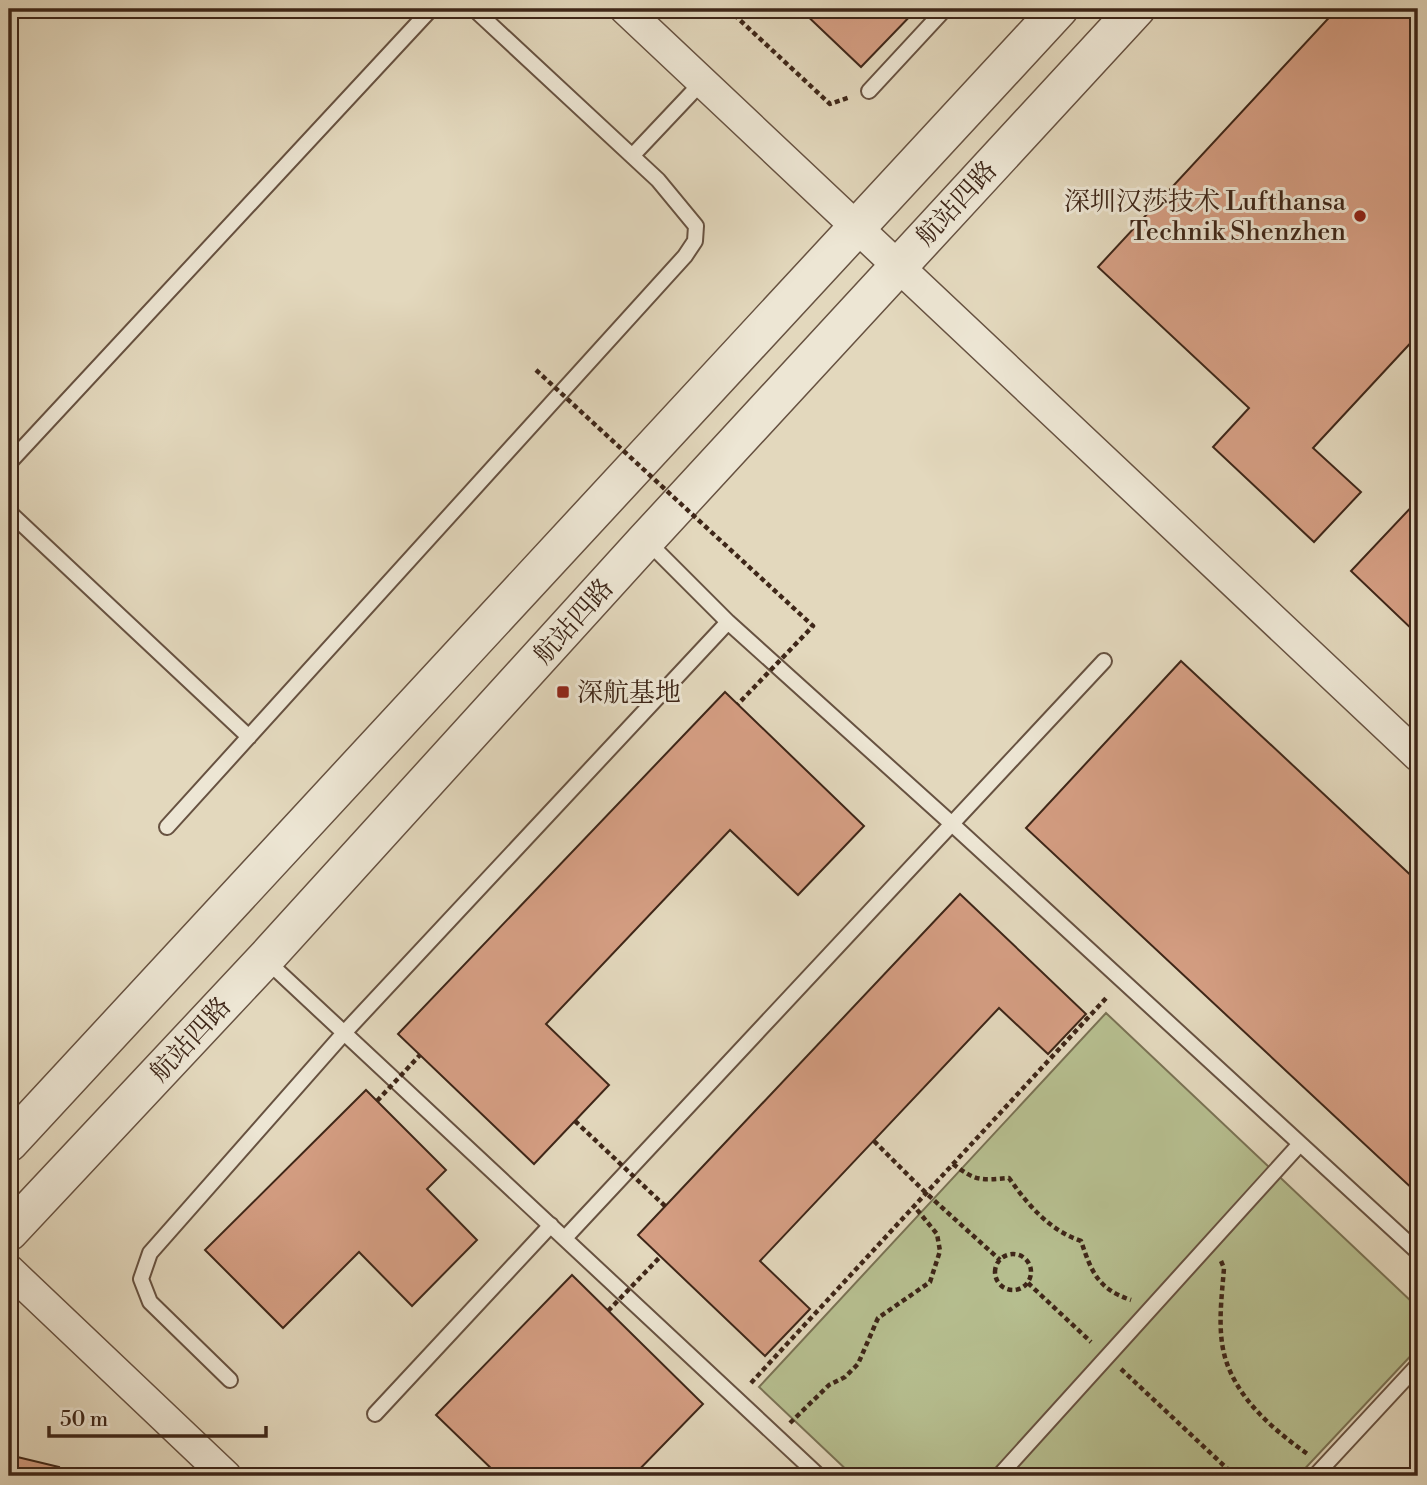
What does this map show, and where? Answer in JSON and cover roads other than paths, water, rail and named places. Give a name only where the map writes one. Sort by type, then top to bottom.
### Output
[{"type":"street","points":[[625,9],[1418,756]]},
{"type":"street","points":[[9,1143],[1059,9]]},
{"type":"street","name":"航站四路","points":[[9,1232],[265,960],[645,541],[1136,9]]},
{"type":"street","points":[[9,1270],[226,1476]]},
{"type":"lane","points":[[9,463],[431,9]]},
{"type":"lane","points":[[167,827],[695,241],[696,226],[658,180],[474,9]]},
{"type":"lane","points":[[869,91],[945,9]]},
{"type":"lane","points":[[633,155],[702,82]]},
{"type":"lane","points":[[9,512],[249,737]]},
{"type":"lane","points":[[645,541],[728,622],[1418,1252]]},
{"type":"lane","points":[[230,1380],[150,1303],[141,1279],[150,1253],[344,1032],[728,622]]},
{"type":"lane","points":[[565,1238],[1104,661]]},
{"type":"lane","points":[[265,960],[818,1476]]},
{"type":"lane","points":[[999,1476],[1299,1145]]},
{"type":"lane","points":[[374,1414],[551,1225]]},
{"type":"lane","points":[[1320,1471],[1418,1365]]},
{"type":"place","name":"深圳汉莎技术 Lufthansa Technik Shenzhen","points":[[1360,216]]},
{"type":"place","name":"深航基地","points":[[563,692]]}]
